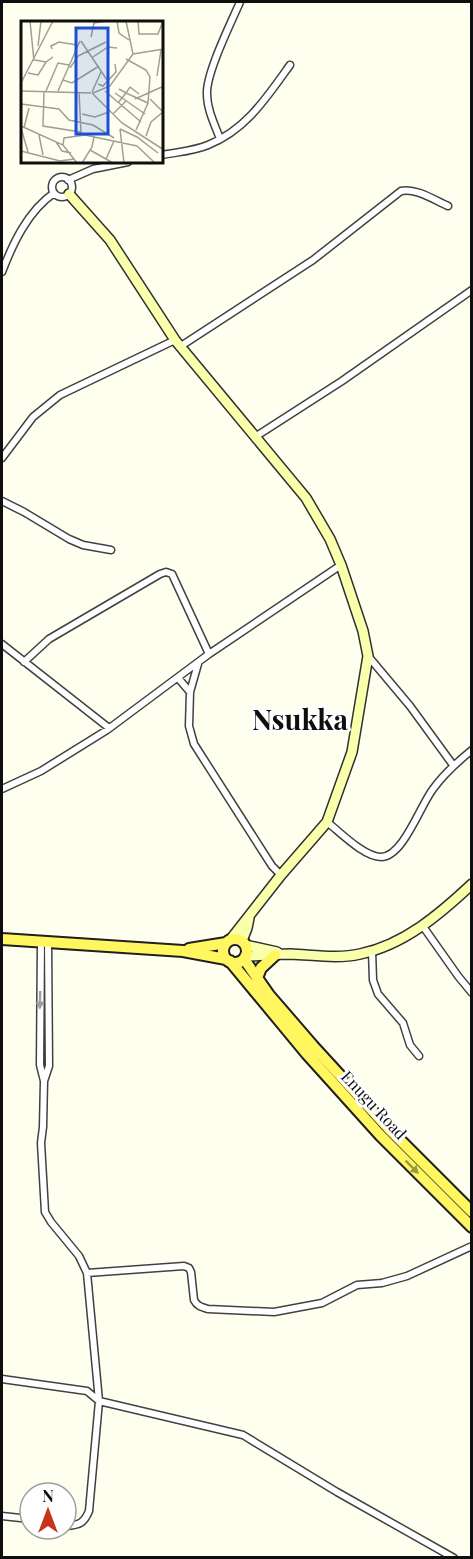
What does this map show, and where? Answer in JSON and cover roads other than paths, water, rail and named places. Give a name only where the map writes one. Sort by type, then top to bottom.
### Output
[{"type":"main road","points":[[2,939],[183,951],[237,962],[239,947]]},
{"type":"main road","points":[[183,951],[239,947]]},
{"type":"main road","points":[[228,960],[223,951],[239,947]]},
{"type":"main road","points":[[239,947],[269,995],[313,1046],[388,1128],[471,1212]]},
{"type":"main road","points":[[257,978],[261,968],[275,955]]},
{"type":"main road","name":"Enugu Road","points":[[228,960],[307,1054],[380,1135],[471,1227]]},
{"type":"street","points":[[220,139],[209,109],[206,92],[211,72],[240,2]]},
{"type":"street","points":[[164,155],[206,146],[220,139],[252,116],[290,65]]},
{"type":"street","points":[[68,180],[71,191],[66,196],[59,197],[52,188],[55,180],[59,178],[68,180],[93,169],[118,164]]},
{"type":"street","points":[[2,458],[33,417],[60,395],[178,343],[313,260],[401,191],[415,192],[447,206]]},
{"type":"street","points":[[2,272],[10,252],[32,213],[43,200],[54,193]]},
{"type":"street","points":[[69,194],[110,240],[178,343],[306,498],[330,539],[363,631],[368,656],[352,752],[327,822],[280,875],[250,916],[248,928],[239,947]]},
{"type":"street","points":[[2,248],[10,252]]},
{"type":"street","points":[[255,437],[342,381],[471,290]]},
{"type":"street","points":[[2,501],[69,539],[83,545],[111,550]]},
{"type":"street","points":[[2,789],[41,771],[109,728],[209,654],[341,565]]},
{"type":"street","points":[[24,662],[49,639],[166,572],[172,574],[177,581],[209,654]]},
{"type":"street","points":[[2,644],[109,728]]},
{"type":"street","points":[[368,656],[410,706],[453,765]]},
{"type":"street","points":[[198,663],[190,692],[189,726],[194,744],[280,875]]},
{"type":"street","points":[[178,678],[190,692]]},
{"type":"street","points":[[327,822],[372,856],[391,855],[402,844],[431,791],[453,765],[471,750]]},
{"type":"street","points":[[239,947],[289,954],[343,956],[372,951],[399,940],[422,925],[471,884]]},
{"type":"street","points":[[422,925],[471,993]]},
{"type":"street","points":[[45,942],[40,1065],[44,1082],[41,1143],[45,1212],[79,1256],[87,1273],[99,1401],[89,1511],[85,1520],[78,1524]]},
{"type":"street","points":[[239,947],[275,955],[289,954]]},
{"type":"street","points":[[372,951],[373,980],[378,994],[403,1023],[410,1045],[419,1056]]},
{"type":"street","points":[[87,1273],[184,1266],[189,1268],[194,1300],[200,1307],[274,1312],[322,1303],[357,1286],[382,1283],[407,1276],[471,1246]]},
{"type":"street","points":[[2,1379],[87,1391],[99,1401],[243,1435],[337,1492],[454,1557]]},
{"type":"street","points":[[87,1391],[98,1386]]},
{"type":"street","points":[[2,1516],[18,1518]]},
{"type":"district","name":"Nsukka","points":[[300,720]]}]
